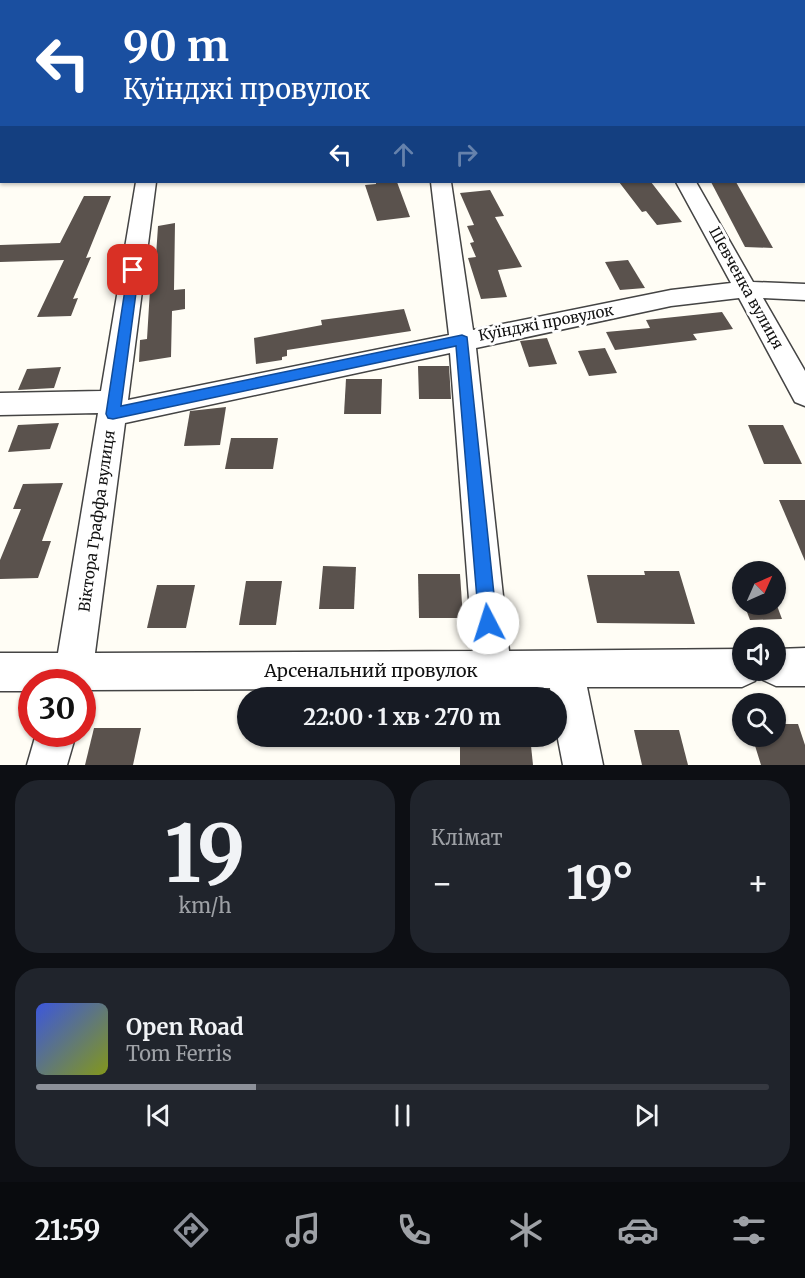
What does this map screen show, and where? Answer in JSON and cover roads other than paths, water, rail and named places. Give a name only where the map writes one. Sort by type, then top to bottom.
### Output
[{"type":"street","name":"Віктора Граффа вулиця","points":[[74,669],[146,183]]},
{"type":"street","points":[[441,183],[462,340],[493,670]]},
{"type":"street","name":"Шевченка вулиця","points":[[687,183],[805,395]]},
{"type":"street","name":"Куїнджі провулок","points":[[0,404],[113,408],[671,298],[747,289],[805,292]]},
{"type":"street","points":[[786,667],[805,667]]},
{"type":"street","name":"Арсенальний провулок","points":[[96,677],[732,668]]},
{"type":"street","points":[[565,669],[583,765]]},
{"type":"street","name":"Арсенальний провулок","points":[[0,672],[18,673]]},
{"type":"street","points":[[47,765],[52,747]]}]
